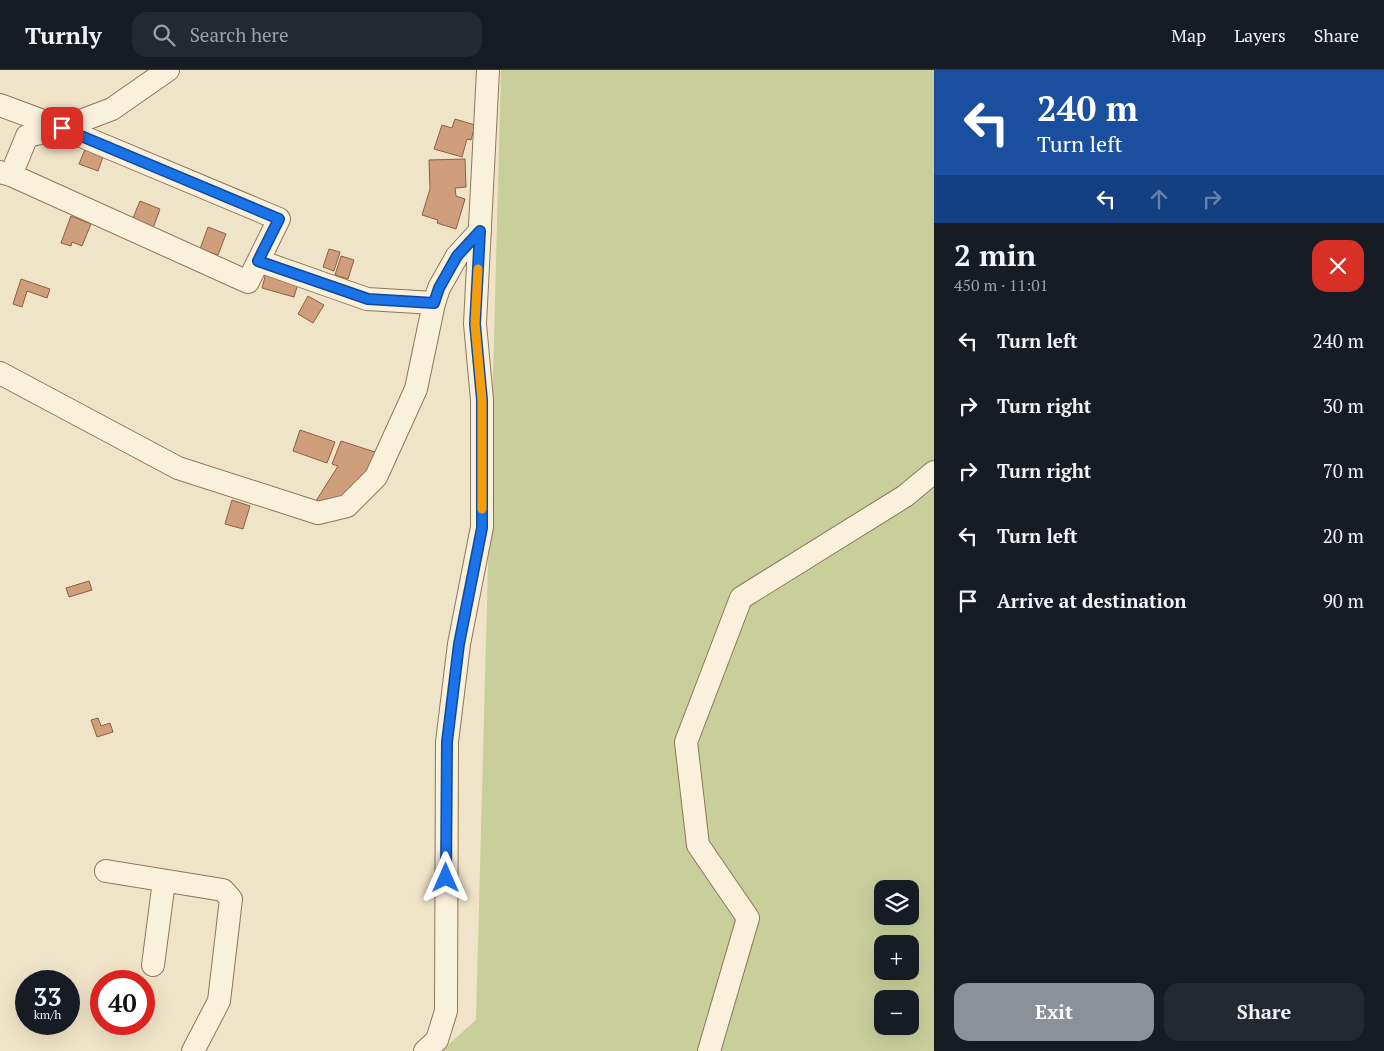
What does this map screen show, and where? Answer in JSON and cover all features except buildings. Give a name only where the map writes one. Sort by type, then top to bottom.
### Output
[{"type":"street","points":[[0,105],[62,128],[279,219],[248,282],[5,174],[27,136],[62,128],[112,109],[168,70]]},
{"type":"street","points":[[425,1051],[437,1040],[446,1011],[447,742],[459,644],[482,528],[482,400],[475,324],[488,70]]},
{"type":"street","points":[[0,373],[178,468],[318,513],[347,506],[376,478],[416,389],[434,303],[439,288],[457,256],[480,231]]},
{"type":"street","points":[[258,261],[368,299],[434,303]]},
{"type":"street","points":[[709,1051],[748,918],[698,845],[686,742],[741,598],[904,496],[934,472]]},
{"type":"street","points":[[106,871],[223,890],[231,899],[219,1002],[193,1051]]},
{"type":"street","points":[[153,965],[164,881]]},
{"type":"green space","points":[[501,70],[934,70],[934,1051],[441,1051],[476,1020]]},
{"type":"slow traffic","points":[[478,269],[475,324],[482,400],[482,509]]},
{"type":"route","points":[[62,128],[279,219],[258,261],[368,299],[434,303],[439,288],[457,256],[480,231],[475,324],[482,400],[482,528],[459,644],[447,742],[446,878]]}]
